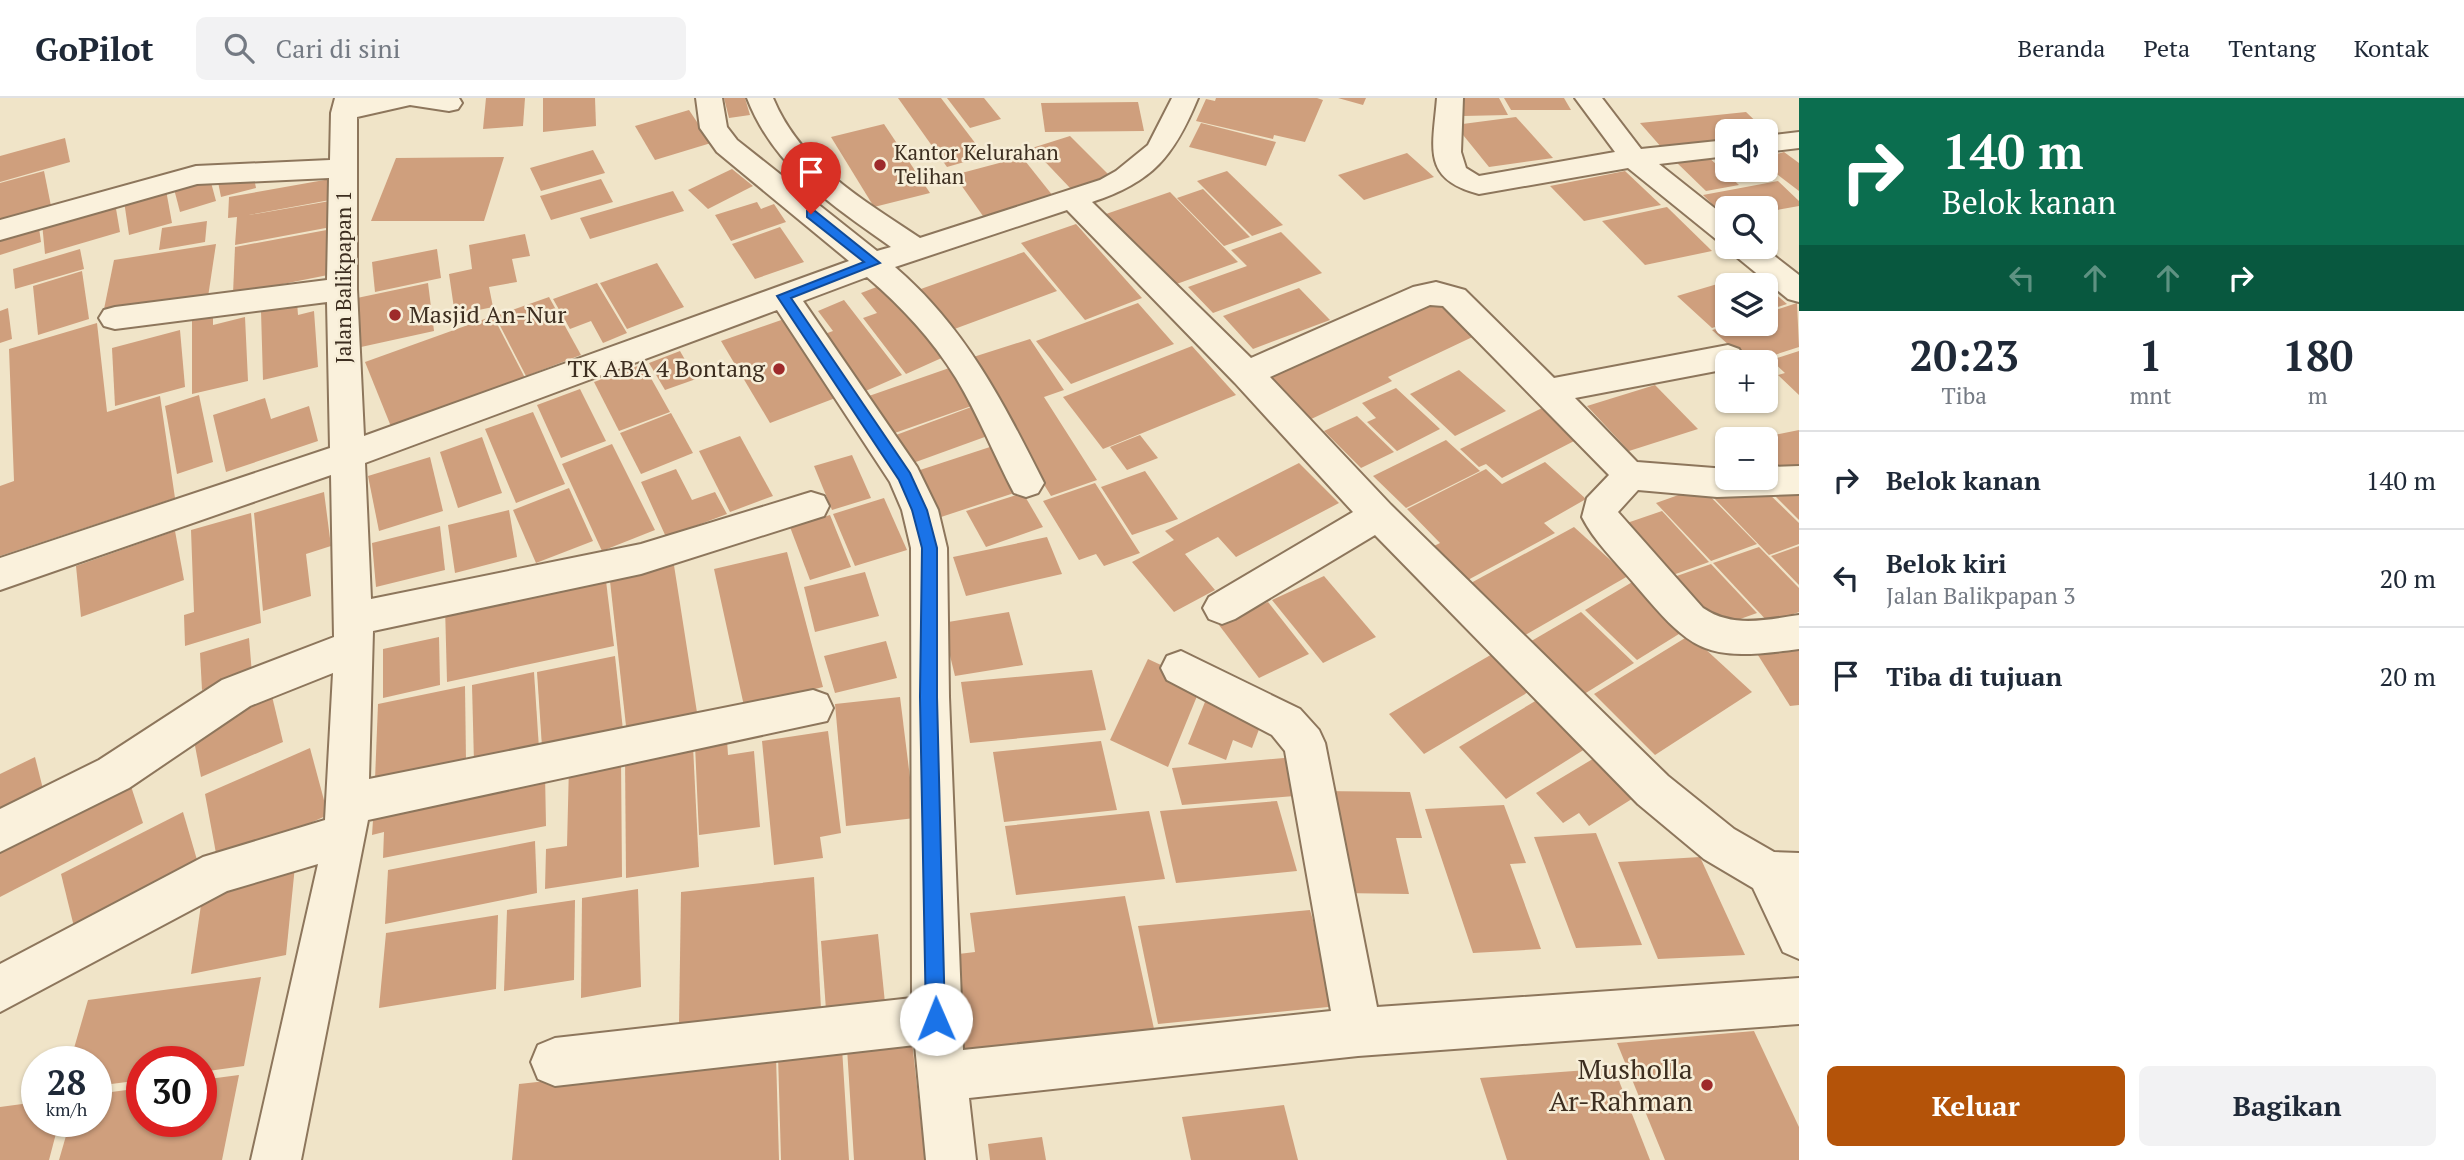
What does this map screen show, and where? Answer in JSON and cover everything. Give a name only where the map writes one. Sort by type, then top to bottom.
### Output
[{"type":"street","points":[[346,106],[404,98]]},
{"type":"street","points":[[415,98],[449,103]]},
{"type":"street","points":[[709,98],[714,128],[727,146],[874,263],[955,351],[1026,483]]},
{"type":"street","points":[[0,574],[347,456],[874,263],[1074,200],[1142,170],[1170,132],[1185,98]]},
{"type":"street","points":[[1450,98],[1448,167],[1457,179],[1468,184],[1479,185],[1634,158],[1715,149]]},
{"type":"street","points":[[1588,98],[1634,158],[1715,223]]},
{"type":"street","name":"Jalan Balikpapan 1","points":[[276,1160],[347,819],[353,633],[342,289],[346,106]]},
{"type":"street","points":[[714,128],[763,108],[786,150],[843,198],[917,250]]},
{"type":"street","points":[[1778,143],[1799,140]]},
{"type":"street","points":[[0,230],[196,175],[343,168]]},
{"type":"street","points":[[1074,200],[1247,374],[1378,516],[1653,790],[1719,844],[1784,874],[1799,936]]},
{"type":"street","points":[[1778,256],[1799,258]]},
{"type":"street","points":[[1759,259],[1799,291]]},
{"type":"street","points":[[115,318],[342,289]]},
{"type":"street","points":[[1247,374],[1424,295],[1436,293],[1460,302],[1621,465],[1627,475]]},
{"type":"street","points":[[783,296],[905,477],[920,510],[929,548],[929,697],[936,1019],[951,1160]]},
{"type":"street","points":[[1549,391],[1715,359]]},
{"type":"street","points":[[1627,475],[1717,484],[1799,480]]},
{"type":"street","points":[[1627,475],[1600,508],[1601,517],[1689,620],[1701,630],[1731,641],[1799,632]]},
{"type":"street","points":[[0,831],[114,774],[236,693],[353,633],[641,559],[811,506]]},
{"type":"street","points":[[1222,608],[1378,516]]},
{"type":"street","points":[[1181,668],[1286,722],[1304,743],[1358,1032]]},
{"type":"street","points":[[0,989],[219,872],[347,819],[813,708]]},
{"type":"street","points":[[942,1077],[1358,1032],[1799,1001]]},
{"type":"street","points":[[555,1062],[936,1019]]},
{"type":"building","points":[[486,98],[525,98],[523,126],[483,129]]},
{"type":"building","points":[[543,98],[595,98],[596,126],[543,132]]},
{"type":"building","points":[[724,98],[745,98],[750,115],[729,118]]},
{"type":"building","points":[[898,98],[941,98],[985,156],[947,167]]},
{"type":"building","points":[[947,98],[984,98],[1001,119],[970,128]]},
{"type":"building","points":[[1216,98],[1323,100],[1305,142],[1274,135],[1273,139],[1196,121],[1206,99],[1215,101]]},
{"type":"building","points":[[1338,98],[1366,98],[1363,105]]},
{"type":"building","points":[[1460,98],[1499,98],[1508,115],[1463,116],[1457,104],[1463,104]]},
{"type":"building","points":[[1504,98],[1564,98],[1571,110],[1511,110]]},
{"type":"building","points":[[1138,102],[1144,131],[1045,132],[1041,103]]},
{"type":"building","points":[[689,110],[711,143],[655,160],[635,126]]},
{"type":"building","points":[[1746,112],[1753,119],[1715,119],[1715,142],[1662,148],[1640,123]]},
{"type":"building","points":[[1516,117],[1553,158],[1489,167],[1455,125]]},
{"type":"building","points":[[1201,123],[1276,142],[1266,166],[1189,147]]},
{"type":"building","name":"Kantor Kelurahan Telihan","points":[[884,124],[930,193],[874,207],[831,137]]},
{"type":"building","points":[[1070,136],[1110,176],[1071,189],[1032,148]]},
{"type":"building","points":[[65,138],[70,162],[0,182],[0,156]]},
{"type":"building","points":[[593,150],[605,173],[541,191],[530,168]]},
{"type":"building","points":[[1784,152],[1799,163],[1799,191],[1778,175],[1778,154]]},
{"type":"building","points":[[1407,153],[1434,177],[1364,200],[1338,175]]},
{"type":"building","points":[[1706,155],[1715,163],[1715,182],[1736,182],[1739,185],[1706,191],[1674,160]]},
{"type":"building","points":[[504,157],[484,221],[371,221],[396,158]]},
{"type":"building","points":[[1022,157],[1053,196],[983,216],[954,175]]},
{"type":"building","points":[[732,169],[753,186],[708,209],[688,190]]},
{"type":"building","points":[[44,171],[51,206],[0,221],[0,183]]},
{"type":"building","points":[[1227,171],[1283,225],[1252,236],[1197,181]]},
{"type":"building","points":[[1625,171],[1661,205],[1584,221],[1550,186]]},
{"type":"building","points":[[253,173],[256,188],[221,197],[218,182]]},
{"type":"building","points":[[209,175],[216,201],[180,212],[173,185]]},
{"type":"building","points":[[330,179],[330,200],[249,215],[330,201],[331,227],[235,245],[237,217],[228,218],[229,197]]},
{"type":"building","points":[[601,179],[613,202],[551,220],[540,196]]},
{"type":"building","points":[[1778,181],[1799,201],[1799,206],[1778,210],[1778,196],[1715,196],[1715,207],[1703,195]]},
{"type":"building","points":[[1203,189],[1250,237],[1224,246],[1177,198]]},
{"type":"building","points":[[166,190],[172,223],[129,235],[124,201]]},
{"type":"building","points":[[673,191],[684,211],[590,239],[580,218]]},
{"type":"building","points":[[1170,192],[1238,262],[1171,286],[1106,214]]},
{"type":"building","points":[[757,202],[761,209],[774,204],[786,222],[731,241],[715,215]]},
{"type":"building","points":[[115,203],[120,232],[45,254],[42,223]]},
{"type":"building","points":[[1667,207],[1712,251],[1645,265],[1602,221]]},
{"type":"building","points":[[38,221],[41,242],[0,255],[0,232]]},
{"type":"building","points":[[207,221],[205,242],[159,250],[162,228]]},
{"type":"building","points":[[1076,224],[1142,298],[1085,320],[1021,243]]},
{"type":"building","points":[[780,227],[804,262],[755,279],[732,244]]},
{"type":"building","points":[[332,229],[333,274],[233,294],[235,247]]},
{"type":"building","points":[[1281,232],[1322,273],[1213,313],[1188,287],[1247,266],[1231,250]]},
{"type":"building","points":[[525,234],[530,256],[512,259],[517,282],[489,287],[493,307],[455,315],[449,274],[472,269],[469,245]]},
{"type":"building","points":[[216,244],[208,297],[103,314],[114,260]]},
{"type":"building","points":[[80,249],[84,269],[15,289],[13,269]]},
{"type":"building","points":[[437,249],[441,278],[375,292],[372,262]]},
{"type":"building","points":[[1024,252],[1057,291],[949,331],[918,290]]},
{"type":"building","points":[[657,263],[684,307],[627,329],[600,283]]},
{"type":"building","points":[[82,271],[89,319],[38,335],[33,286]]},
{"type":"building","name":"Masjid An-Nur","points":[[428,283],[434,331],[361,347],[357,298]]},
{"type":"building","points":[[597,283],[627,333],[603,343],[591,321],[570,329],[553,299]]},
{"type":"building","points":[[887,283],[946,356],[906,374],[863,318],[877,313],[861,293]]},
{"type":"building","points":[[1715,285],[1715,327],[1712,328],[1677,296]]},
{"type":"building","points":[[1299,288],[1330,320],[1253,349],[1223,316]]},
{"type":"building","points":[[1778,296],[1787,304],[1778,307]]},
{"type":"building","points":[[549,297],[581,355],[526,376],[495,316]]},
{"type":"building","points":[[1442,297],[1483,332],[1388,377],[1392,381],[1307,421],[1263,377]]},
{"type":"building","points":[[844,300],[902,375],[861,393],[819,336],[833,331],[818,311]]},
{"type":"building","points":[[297,302],[298,315],[314,311],[318,367],[263,380],[261,311]]},
{"type":"building","points":[[1138,303],[1174,344],[1071,384],[1036,341]]},
{"type":"building","points":[[1797,303],[1799,347],[1778,354],[1778,350],[1734,350],[1719,336],[1778,336],[1778,309]]},
{"type":"building","points":[[8,308],[12,339],[0,343],[0,311]]},
{"type":"building","points":[[213,316],[213,325],[245,317],[248,381],[192,394],[192,321]]},
{"type":"building","points":[[493,316],[525,378],[392,429],[365,362]]},
{"type":"building","name":"TK ABA 4 Bontang","points":[[787,318],[838,397],[770,423],[721,341]]},
{"type":"building","points":[[97,323],[107,412],[160,396],[175,498],[0,556],[0,486],[14,481],[9,349]]},
{"type":"building","points":[[180,330],[185,387],[115,406],[112,348]]},
{"type":"building","points":[[1030,339],[1064,390],[1044,397],[1097,480],[1051,496],[967,359]]},
{"type":"building","points":[[1192,346],[1236,395],[1103,449],[1063,397]]},
{"type":"building","points":[[680,351],[696,379],[665,390],[649,363]]},
{"type":"building","points":[[1799,351],[1799,395],[1778,375],[1785,373],[1778,366],[1778,358]]},
{"type":"building","points":[[643,364],[670,412],[619,431],[594,382]]},
{"type":"building","points":[[955,366],[980,403],[889,435],[866,397]]},
{"type":"building","points":[[1459,370],[1506,411],[1455,436],[1410,394]]},
{"type":"building","points":[[1655,385],[1698,429],[1629,451],[1587,406]]},
{"type":"building","points":[[1396,388],[1440,429],[1397,451],[1367,422],[1376,418],[1362,403]]},
{"type":"building","points":[[580,389],[606,441],[561,458],[537,405]]},
{"type":"building","points":[[199,395],[213,462],[177,474],[165,406]]},
{"type":"building","points":[[265,398],[271,419],[309,406],[318,441],[226,472],[213,415]]},
{"type":"building","points":[[974,406],[993,434],[913,463],[896,435]]},
{"type":"building","points":[[1544,407],[1580,438],[1502,478],[1486,464],[1479,467],[1460,449]]},
{"type":"building","points":[[533,412],[565,484],[516,503],[485,429]]},
{"type":"building","points":[[671,413],[693,453],[641,474],[620,433]]},
{"type":"building","points":[[1357,416],[1394,452],[1361,468],[1324,431]]},
{"type":"building","points":[[1799,430],[1799,469],[1778,473],[1778,434]]},
{"type":"building","points":[[1140,435],[1158,458],[1127,470],[1110,447]]},
{"type":"building","points":[[740,436],[773,496],[730,512],[699,451]]},
{"type":"building","points":[[482,437],[502,493],[458,508],[440,452]]},
{"type":"building","points":[[1446,440],[1480,471],[1406,508],[1373,476]]},
{"type":"building","points":[[612,444],[655,530],[602,551],[562,464]]},
{"type":"building","points":[[993,446],[1020,491],[938,518],[914,472]]},
{"type":"building","points":[[852,455],[871,498],[832,510],[814,466]]},
{"type":"building","points":[[430,457],[443,511],[379,531],[368,476]]},
{"type":"building","points":[[1545,462],[1586,499],[1544,523],[1555,533],[1466,581],[1432,547],[1440,543],[1407,509],[1486,469],[1502,484]]},
{"type":"building","points":[[1299,463],[1339,503],[1236,557],[1218,537],[1185,554],[1215,590],[1174,612],[1132,562],[1174,540],[1165,531]]},
{"type":"building","points":[[676,469],[692,500],[715,492],[727,514],[666,537],[641,482]]},
{"type":"building","points":[[1145,471],[1178,519],[1132,535],[1101,487]]},
{"type":"building","points":[[1095,483],[1140,553],[1104,566],[1096,554],[1079,560],[1043,501]]},
{"type":"building","points":[[1799,485],[1799,520],[1773,494]]},
{"type":"building","points":[[1701,487],[1757,544],[1711,561],[1656,503]]},
{"type":"building","points":[[569,488],[593,541],[536,563],[513,510]]},
{"type":"building","points":[[1765,490],[1799,523],[1799,544],[1769,555],[1710,494]]},
{"type":"building","points":[[324,492],[331,546],[306,554],[311,596],[263,611],[254,513]]},
{"type":"building","points":[[1023,493],[1043,527],[986,547],[966,511]]},
{"type":"building","points":[[884,498],[907,550],[855,566],[833,514]]},
{"type":"building","points":[[509,510],[517,557],[455,573],[448,525]]},
{"type":"building","points":[[1662,511],[1709,562],[1670,576],[1624,524]]},
{"type":"building","points":[[251,513],[261,623],[185,646],[184,615],[194,612],[191,530]]},
{"type":"building","points":[[830,515],[851,567],[810,580],[790,527]]},
{"type":"building","points":[[440,526],[445,570],[376,587],[372,543]]},
{"type":"building","points":[[1574,527],[1628,576],[1522,637],[1469,584]]},
{"type":"building","points":[[175,531],[184,580],[81,617],[76,566]]},
{"type":"building","points":[[1047,537],[1062,574],[966,596],[953,557]]},
{"type":"building","points":[[1799,546],[1799,585],[1771,556]]},
{"type":"building","points":[[1759,547],[1799,588],[1799,612],[1769,623],[1713,563]]},
{"type":"building","points":[[787,552],[823,687],[744,706],[714,569]]},
{"type":"building","points":[[673,559],[698,719],[627,735],[609,572]]},
{"type":"building","points":[[1711,564],[1757,613],[1715,628],[1671,578]]},
{"type":"building","points":[[865,572],[879,616],[815,632],[804,587]]},
{"type":"building","points":[[605,573],[614,646],[447,682],[445,606]]},
{"type":"building","points":[[1324,576],[1376,637],[1323,663],[1272,600]]},
{"type":"building","points":[[1634,581],[1687,629],[1637,660],[1585,610]]},
{"type":"building","points":[[1268,602],[1309,654],[1259,678],[1219,625]]},
{"type":"building","points":[[1009,612],[1023,665],[955,676],[942,623]]},
{"type":"building","points":[[1581,612],[1634,663],[1581,696],[1528,643]]},
{"type":"building","points":[[1690,635],[1752,692],[1655,755],[1594,694]]},
{"type":"building","points":[[439,637],[440,685],[383,698],[383,649]]},
{"type":"building","points":[[249,638],[252,674],[202,690],[200,653]]},
{"type":"building","points":[[886,641],[897,678],[835,693],[824,656]]},
{"type":"building","points":[[1799,648],[1799,705],[1790,706],[1756,652]]},
{"type":"building","points":[[1494,653],[1530,691],[1424,754],[1389,714]]},
{"type":"building","points":[[615,656],[623,730],[542,747],[537,672]]},
{"type":"building","points":[[1148,659],[1202,684],[1168,767],[1110,740]]},
{"type":"building","points":[[1092,670],[1106,730],[970,743],[961,682]]},
{"type":"building","points":[[534,672],[539,749],[474,763],[472,685]]},
{"type":"building","points":[[465,686],[466,761],[375,780],[378,704]]},
{"type":"building","points":[[271,692],[283,742],[201,777],[191,725]]},
{"type":"building","points":[[1209,692],[1264,716],[1252,748],[1233,740],[1226,760],[1188,744]]},
{"type":"building","points":[[900,697],[915,818],[846,826],[835,704]]},
{"type":"building","points":[[1537,700],[1585,749],[1506,799],[1459,747]]},
{"type":"building","points":[[828,731],[841,833],[820,837],[823,858],[774,865],[762,741]]},
{"type":"building","points":[[727,740],[728,755],[754,751],[760,827],[699,835],[695,745]]},
{"type":"building","points":[[1101,741],[1117,810],[1004,822],[993,752]]},
{"type":"building","points":[[693,746],[699,867],[626,878],[625,756]]},
{"type":"building","points":[[310,748],[328,815],[218,864],[205,794]]},
{"type":"building","points":[[35,757],[44,793],[0,815],[0,774]]},
{"type":"building","points":[[621,757],[622,877],[545,889],[546,849],[567,846],[569,765]]},
{"type":"building","points":[[1295,757],[1307,795],[1182,805],[1172,768]]},
{"type":"building","points":[[1596,757],[1635,797],[1589,826],[1579,813],[1563,823],[1536,793]]},
{"type":"building","points":[[545,773],[546,826],[383,858],[384,832],[372,835],[374,805]]},
{"type":"building","points":[[128,777],[143,823],[0,897],[0,842]]},
{"type":"building","points":[[1320,791],[1410,792],[1422,838],[1396,838],[1409,894],[1341,893]]},
{"type":"building","points":[[1277,801],[1297,871],[1176,883],[1160,811]]},
{"type":"building","points":[[1504,805],[1526,863],[1510,864],[1541,949],[1473,953],[1425,809]]},
{"type":"building","points":[[1149,811],[1165,879],[1016,895],[1005,826]]},
{"type":"building","points":[[183,812],[200,870],[76,935],[61,874]]},
{"type":"building","points":[[1596,833],[1642,945],[1576,948],[1534,837]]},
{"type":"building","points":[[535,841],[537,893],[385,924],[388,870]]},
{"type":"building","points":[[1700,857],[1745,955],[1658,959],[1618,862]]},
{"type":"building","points":[[295,866],[286,955],[191,974],[204,884]]},
{"type":"building","points":[[814,877],[821,1009],[679,1025],[681,892]]},
{"type":"building","points":[[638,889],[641,987],[581,998],[582,898]]},
{"type":"building","points":[[1125,896],[1156,1038],[964,1060],[942,956],[975,952],[970,913]]},
{"type":"building","points":[[575,900],[574,980],[504,991],[507,910]]},
{"type":"building","points":[[1310,910],[1338,1006],[1158,1024],[1138,926]]},
{"type":"building","points":[[498,915],[496,989],[379,1008],[386,933]]},
{"type":"building","points":[[878,934],[885,1003],[826,1010],[821,941]]},
{"type":"building","points":[[261,977],[244,1066],[217,1070],[217,1046],[126,1046],[126,1082],[112,1084],[112,1046],[75,1046],[88,1000]]},
{"type":"building","name":"Musholla Ar-Rahman","points":[[1754,1031],[1799,1127],[1799,1160],[1665,1160],[1617,1043]]},
{"type":"building","points":[[912,1041],[925,1160],[854,1160],[847,1048]]},
{"type":"building","points":[[842,1048],[849,1160],[781,1160],[778,1055]]},
{"type":"building","points":[[776,1056],[779,1160],[512,1160],[519,1084]]},
{"type":"building","points":[[1614,1068],[1650,1160],[1507,1160],[1480,1078]]},
{"type":"building","points":[[239,1075],[222,1160],[59,1160],[66,1137],[112,1137],[112,1092],[126,1090],[126,1137],[217,1137],[217,1078]]},
{"type":"building","points":[[21,1104],[21,1137],[55,1137],[49,1160],[0,1160],[0,1107]]},
{"type":"building","points":[[1284,1105],[1298,1160],[1191,1160],[1182,1117]]},
{"type":"building","points":[[1042,1137],[1046,1160],[990,1160],[988,1144]]},
{"type":"place","name":"Kantor Kelurahan Telihan","points":[[880,165]]},
{"type":"place","name":"Masjid An-Nur","points":[[395,315]]},
{"type":"place","name":"TK ABA 4 Bontang","points":[[779,369]]},
{"type":"place","name":"Musholla Ar-Rahman","points":[[1707,1085]]},
{"type":"route","points":[[811,214],[874,263],[783,296],[905,477],[920,510],[929,548],[929,697],[936,1019]]}]
